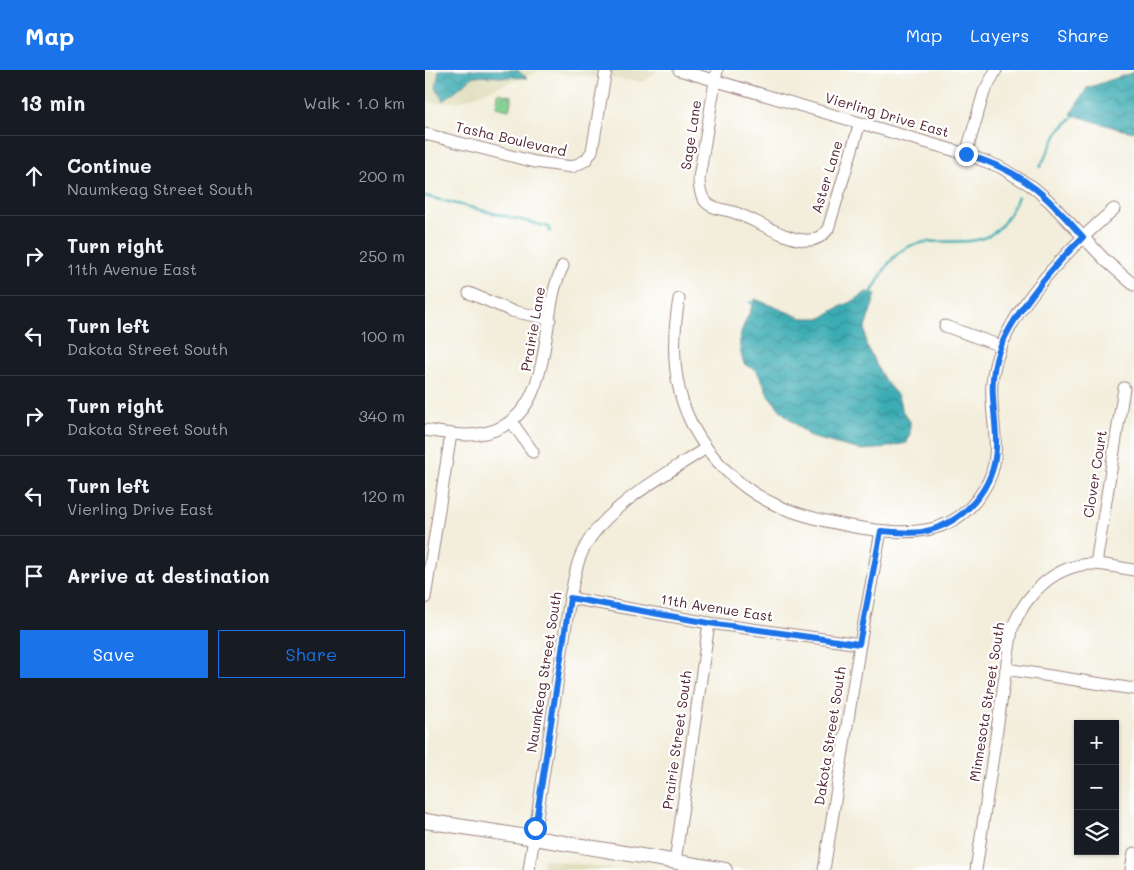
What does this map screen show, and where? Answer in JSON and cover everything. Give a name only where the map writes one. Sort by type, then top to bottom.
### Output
[{"type":"main road","points":[[425,821],[725,870]]},
{"type":"street","name":"Tasha Boulevard","points":[[425,134],[535,162],[573,167],[586,160],[592,151],[606,70]]},
{"type":"street","name":"Vierling Drive East","points":[[679,70],[716,75],[860,123],[966,154],[1000,167],[1033,187],[1049,201],[1116,270],[1134,285]]},
{"type":"street","points":[[966,154],[984,92],[996,70]]},
{"type":"street","name":"Sage Lane","points":[[707,203],[701,193],[699,178],[716,75]]},
{"type":"street","name":"Aster Lane","points":[[707,203],[794,238],[803,240],[818,238],[828,229],[860,123]]},
{"type":"street","points":[[679,299],[674,332],[675,372],[683,403],[689,419],[706,448],[726,471],[769,503],[815,520],[881,531],[921,532],[947,524],[968,509],[985,489],[996,457],[992,385],[996,359],[1001,346],[1015,321],[1058,262],[1114,208]]},
{"type":"street","name":"Prairie Lane","points":[[425,430],[467,435],[497,429],[511,421],[531,398],[541,369],[554,291],[563,266]]},
{"type":"street","points":[[469,293],[512,311],[550,319]]},
{"type":"street","points":[[945,326],[1001,346]]},
{"type":"street","name":"Clover Court","points":[[1096,564],[1124,388]]},
{"type":"street","points":[[511,421],[533,452]]},
{"type":"street","points":[[425,598],[451,434]]},
{"type":"street","name":"Naumkeag Street South","points":[[529,870],[570,598],[584,548],[597,528],[617,508],[706,448]]},
{"type":"street","name":"Dakota Street South","points":[[824,870],[859,644],[881,531]]},
{"type":"street","name":"Minnesota Street South","points":[[976,870],[1012,629],[1022,606],[1041,585],[1062,571],[1083,565],[1096,564],[1134,570]]},
{"type":"street","name":"11th Avenue East","points":[[570,598],[709,623],[859,644]]},
{"type":"street","name":"Prairie Street South","points":[[675,862],[709,623]]},
{"type":"street","points":[[1006,669],[1134,690]]},
{"type":"street","points":[[1131,870],[1134,853]]},
{"type":"shaded area","points":[[425,70],[659,70],[644,82],[541,71],[458,102],[433,103],[425,101]]},
{"type":"shaded area","points":[[544,859],[619,870],[542,870]]},
{"type":"green space","points":[[498,93],[512,96],[509,110],[496,107]]},
{"type":"water","points":[[439,70],[517,70],[527,78],[474,76],[443,101],[436,88]]},
{"type":"water","points":[[1134,72],[1134,132],[1118,129],[1071,114],[1087,88]]},
{"type":"water","points":[[866,292],[876,294],[865,328],[866,345],[885,381],[898,396],[903,412],[910,421],[910,434],[907,443],[878,449],[860,450],[810,437],[783,413],[768,395],[756,370],[744,364],[741,354],[740,337],[755,299],[802,318],[822,318]]},
{"type":"waterway","points":[[1040,167],[1058,132],[1075,115],[1078,115]]},
{"type":"waterway","points":[[425,196],[549,227],[550,232]]},
{"type":"waterway","points":[[870,295],[887,265],[901,251],[925,242],[978,240],[990,235],[1000,227],[1018,197]]},
{"type":"waterway","points":[[750,302],[755,305]]},
{"type":"route","points":[[535,828],[570,598],[709,623],[859,644],[881,531],[921,532],[947,524],[968,509],[985,489],[996,457],[992,385],[996,359],[1001,346],[1007,333],[1043,281],[1058,262],[1083,237],[1033,187],[1000,167],[966,154]]}]
